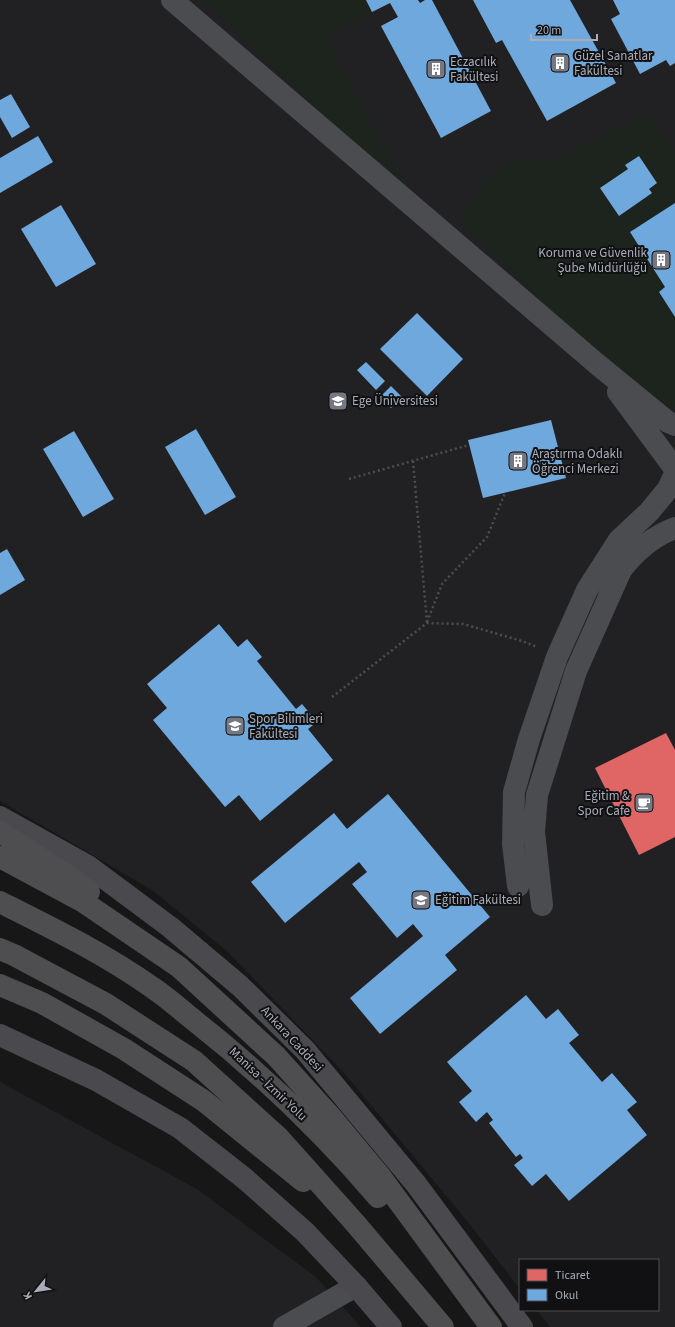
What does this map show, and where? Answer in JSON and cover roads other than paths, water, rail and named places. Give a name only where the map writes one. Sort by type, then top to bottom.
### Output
[{"type":"highway","points":[[0,832],[77,882],[179,967]]},
{"type":"highway","name":"Ankara Caddesi","points":[[0,857],[82,901],[179,967],[276,1056],[331,1117],[380,1176],[490,1325]]},
{"type":"highway","name":"Manisa - İzmir Yolu","points":[[0,902],[92,950],[153,988],[226,1046],[290,1102],[359,1175],[490,1325]]},
{"type":"highway","points":[[0,949],[106,1004],[194,1061],[279,1138],[355,1223],[443,1327]]},
{"type":"highway","points":[[0,985],[49,1006],[124,1049],[204,1101],[355,1223]]},
{"type":"main road","name":"Ankara Caddesi","points":[[0,817],[88,866],[170,927],[240,986],[305,1050],[411,1178],[522,1327]]},
{"type":"main road","points":[[0,1035],[96,1080],[180,1128],[244,1178],[305,1232],[356,1286],[391,1327]]},
{"type":"street","points":[[172,0],[596,364],[675,426]]},
{"type":"street","points":[[596,364],[675,468]]},
{"type":"street","points":[[518,886],[513,844],[514,792],[529,739],[557,657],[587,590],[619,540],[649,512],[668,489],[675,474]]},
{"type":"street","points":[[542,905],[534,832],[537,795],[576,671],[621,570],[627,562],[644,546],[664,532],[675,528]]},
{"type":"street","points":[[284,1327],[356,1286]]},
{"type":"place","name":"Güzel Sanatlar Fakültesi","points":[[560,63]]},
{"type":"place","name":"Eczacılık Fakültesi","points":[[436,69]]},
{"type":"place","name":"Koruma ve Güvenlik Şube Müdürlüğü","points":[[661,260]]},
{"type":"place","name":"Ege Üniversitesi","points":[[338,401]]},
{"type":"place","name":"Araştırma Odaklı Öğrenci Merkezi","points":[[518,461]]},
{"type":"place","name":"Spor Bilimleri Fakültesi","points":[[235,726]]},
{"type":"place","name":"Eğitim & Spor Cafe","points":[[644,803]]},
{"type":"place","name":"Eğitim Fakültesi","points":[[421,900]]}]
